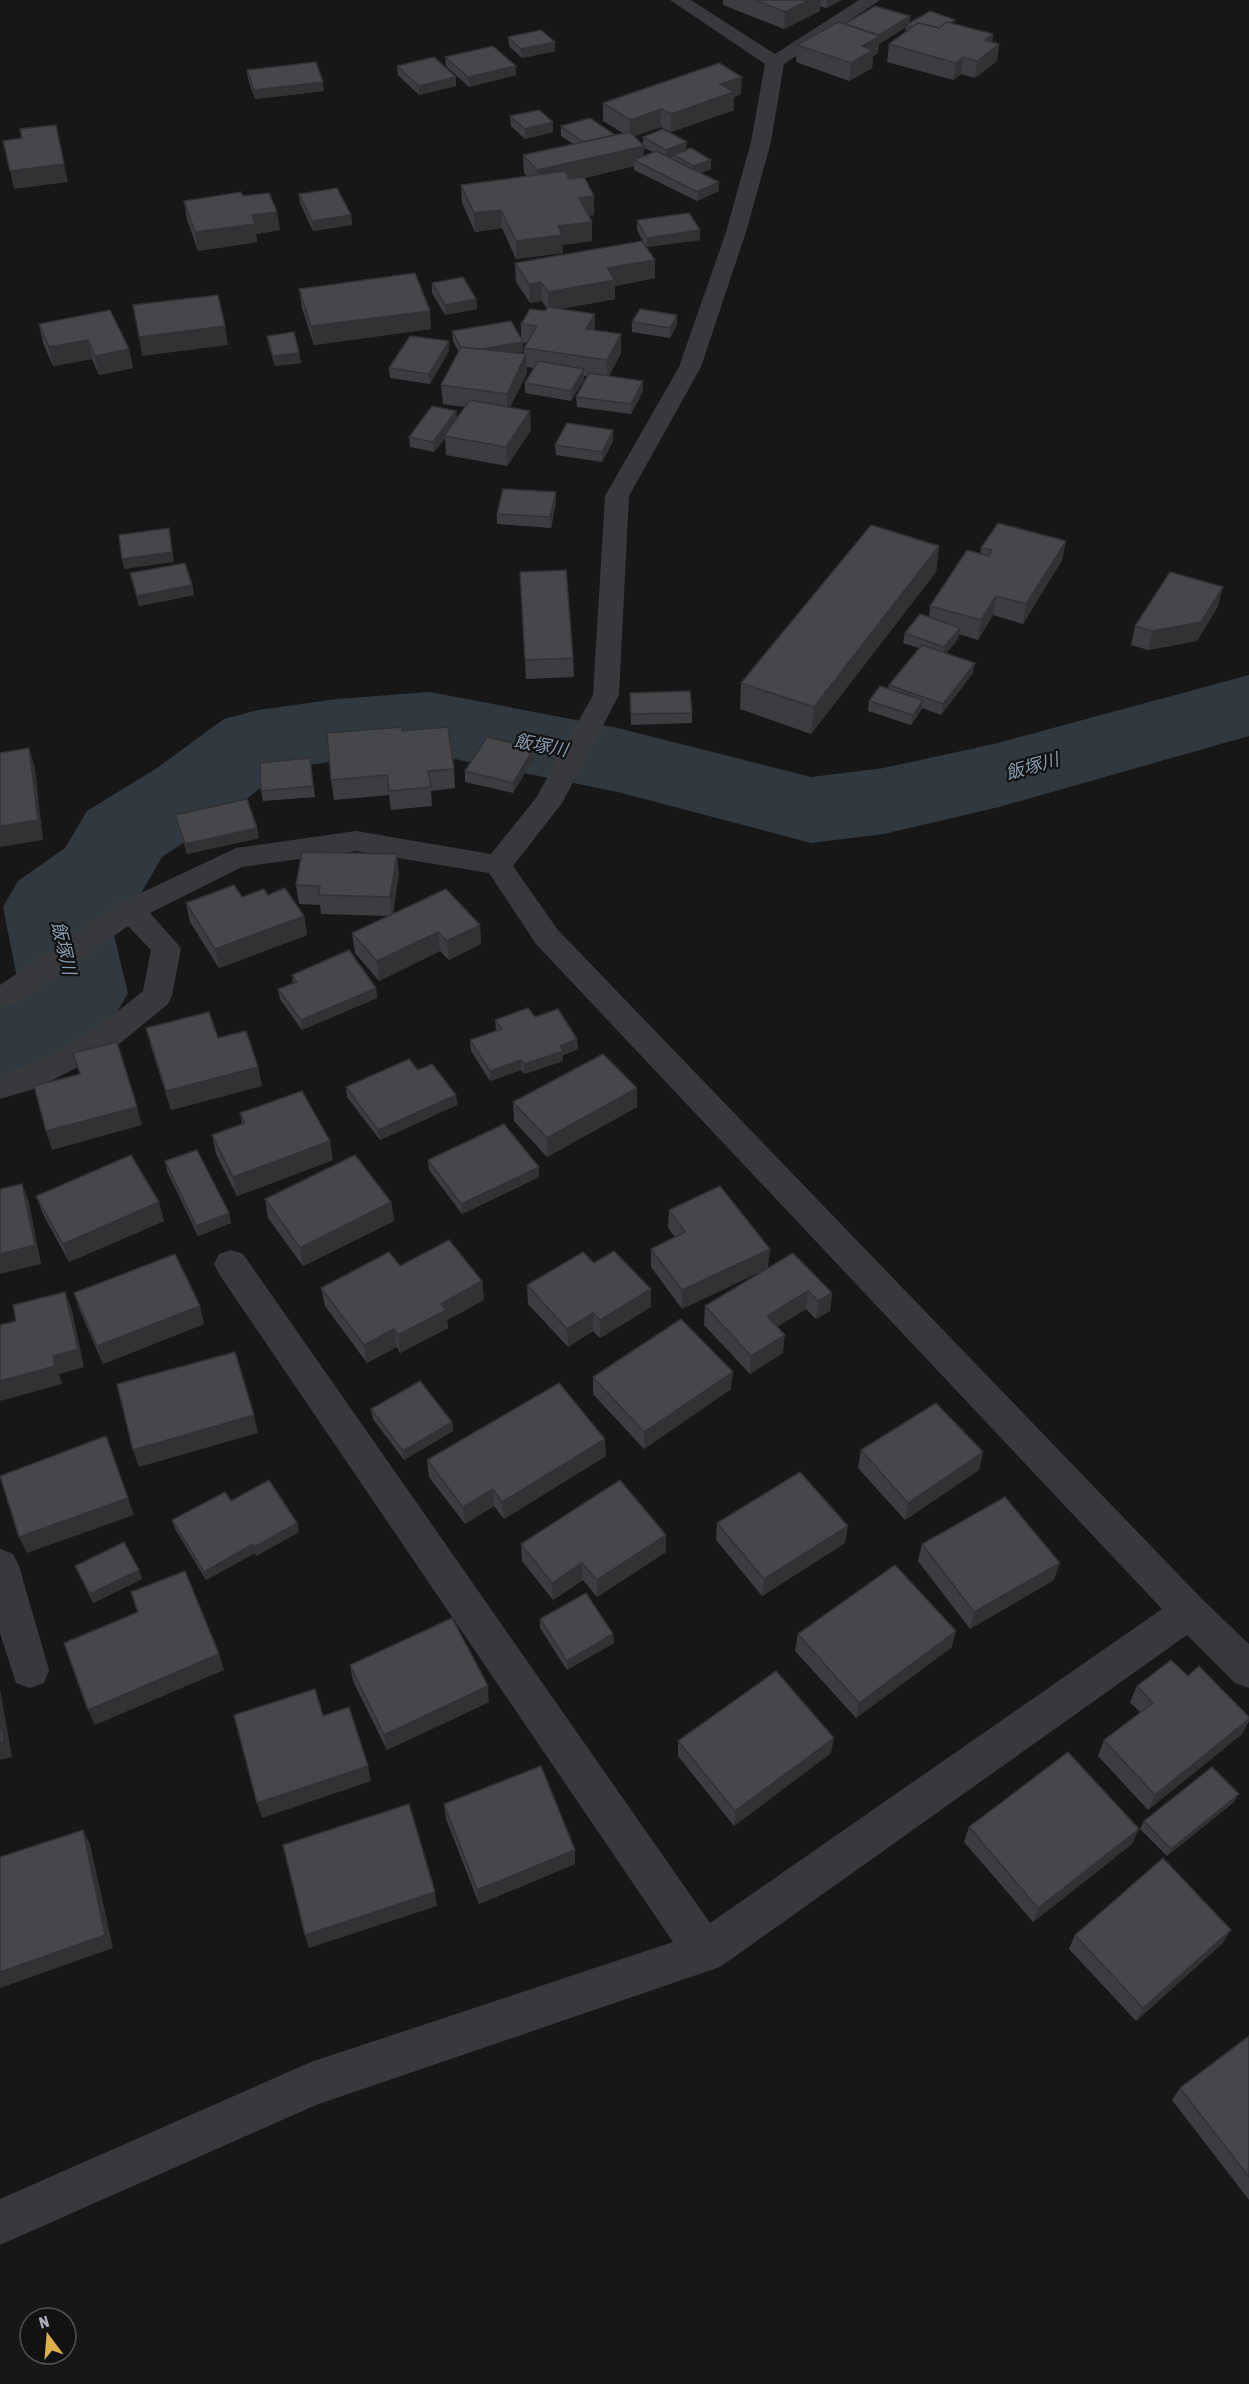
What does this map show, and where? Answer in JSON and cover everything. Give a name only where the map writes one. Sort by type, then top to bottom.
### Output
[{"type":"street","points":[[679,0],[775,62]]},
{"type":"street","points":[[498,865],[548,803],[606,695],[616,496],[690,367],[736,232],[760,142],[775,62],[871,0]]},
{"type":"street","points":[[0,996],[9,994],[130,910],[236,858],[356,841],[498,865],[547,937],[1189,1612],[1249,1670]]},
{"type":"street","points":[[0,1087],[26,1080],[102,1041],[157,996],[166,948],[130,910]]},
{"type":"street","points":[[231,1264],[705,1952]]},
{"type":"street","points":[[0,1566],[30,1670]]},
{"type":"street","points":[[0,2222],[311,2084],[705,1952],[1189,1612]]},
{"type":"building","points":[[755,0],[809,0],[785,12]]},
{"type":"building","points":[[875,6],[910,16],[879,35],[845,24]]},
{"type":"building","points":[[930,11],[955,20],[939,28],[918,23],[912,27],[906,25]]},
{"type":"building","points":[[838,22],[880,36],[862,46],[873,50],[851,63],[797,45]]},
{"type":"building","points":[[947,22],[993,34],[985,40],[999,44],[977,61],[963,57],[956,63],[889,44],[918,23],[939,28]]},
{"type":"building","points":[[541,30],[555,42],[521,49],[508,37]]},
{"type":"building","points":[[493,46],[516,66],[468,77],[445,57]]},
{"type":"building","points":[[434,57],[456,77],[419,86],[397,66]]},
{"type":"building","points":[[316,62],[323,82],[254,90],[247,70]]},
{"type":"building","points":[[719,63],[742,77],[720,84],[734,92],[671,114],[661,109],[630,120],[603,103]]},
{"type":"building","points":[[539,110],[553,122],[525,129],[510,116]]},
{"type":"building","points":[[590,118],[615,135],[583,142],[561,126]]},
{"type":"building","points":[[56,125],[64,164],[10,171],[3,141],[22,138],[20,129]]},
{"type":"building","points":[[663,129],[687,142],[666,150],[643,137]]},
{"type":"building","points":[[630,132],[644,146],[537,170],[523,155]]},
{"type":"building","points":[[691,148],[711,160],[694,166],[674,155]]},
{"type":"building","points":[[656,151],[719,182],[697,192],[634,160]]},
{"type":"building","points":[[565,171],[569,179],[584,177],[594,196],[579,198],[592,222],[558,226],[562,235],[516,241],[501,210],[474,213],[461,185]]},
{"type":"building","points":[[337,188],[351,215],[312,221],[299,194]]},
{"type":"building","points":[[241,192],[243,196],[269,193],[277,212],[252,215],[255,224],[195,232],[184,201]]},
{"type":"building","points":[[689,213],[700,230],[647,238],[637,220]]},
{"type":"building","points":[[642,241],[655,260],[607,268],[615,280],[548,292],[541,282],[529,284],[515,263]]},
{"type":"building","points":[[415,273],[430,311],[311,326],[299,289]]},
{"type":"building","points":[[463,277],[476,299],[445,305],[432,283]]},
{"type":"building","points":[[218,295],[225,326],[139,337],[133,305]]},
{"type":"building","points":[[548,307],[595,314],[586,329],[621,334],[607,360],[524,348],[537,326],[521,324],[530,309],[545,311]]},
{"type":"building","points":[[640,309],[677,315],[670,328],[632,322]]},
{"type":"building","points":[[110,310],[129,349],[95,356],[88,340],[49,347],[39,324]]},
{"type":"building","points":[[511,321],[523,342],[482,349],[461,348],[452,331]]},
{"type":"building","points":[[294,332],[299,353],[273,356],[267,336]]},
{"type":"building","points":[[410,336],[449,341],[429,374],[389,368]]},
{"type":"building","points":[[461,347],[526,354],[507,394],[441,385]]},
{"type":"building","points":[[538,361],[584,369],[571,391],[525,383]]},
{"type":"building","points":[[589,373],[643,381],[631,404],[576,397]]},
{"type":"building","points":[[470,400],[530,411],[506,447],[444,436]]},
{"type":"building","points":[[432,406],[456,411],[433,442],[409,437]]},
{"type":"building","points":[[567,423],[613,430],[602,452],[555,445]]},
{"type":"building","points":[[503,489],[556,492],[550,517],[497,514]]},
{"type":"building","points":[[998,523],[1066,541],[1026,604],[996,596],[981,620],[930,606],[967,550],[989,556],[992,550],[981,548]]},
{"type":"building","points":[[871,525],[939,546],[814,707],[741,683]]},
{"type":"building","points":[[169,528],[172,552],[122,559],[119,535]]},
{"type":"building","points":[[185,563],[192,585],[137,596],[130,573]]},
{"type":"building","points":[[566,570],[573,658],[525,660],[520,572]]},
{"type":"building","points":[[1170,572],[1223,587],[1201,622],[1153,631],[1135,626]]},
{"type":"building","points":[[920,614],[960,628],[944,647],[905,633]]},
{"type":"building","points":[[922,645],[975,663],[943,704],[889,685]]},
{"type":"building","points":[[880,686],[923,700],[913,715],[869,701]]},
{"type":"building","points":[[690,691],[692,713],[631,714],[630,693]]},
{"type":"building","points":[[402,727],[402,731],[448,727],[454,769],[428,771],[431,787],[389,791],[387,775],[331,780],[327,733]]},
{"type":"building","points":[[487,737],[534,748],[513,783],[465,771]]},
{"type":"building","points":[[29,748],[38,820],[0,826],[0,753]]},
{"type":"building","points":[[310,758],[313,786],[261,791],[260,763]]},
{"type":"building","points":[[247,799],[257,828],[185,844],[175,815]]},
{"type":"building","points":[[302,852],[397,854],[390,897],[318,895],[320,886],[296,885]]},
{"type":"building","points":[[234,885],[242,897],[264,889],[268,895],[285,888],[304,916],[215,949],[186,903]]},
{"type":"building","points":[[446,889],[480,925],[447,941],[438,932],[377,961],[352,933]]},
{"type":"building","points":[[349,950],[376,988],[301,1020],[278,989],[297,982],[292,975]]},
{"type":"building","points":[[528,1008],[535,1017],[558,1009],[577,1039],[560,1046],[563,1051],[524,1064],[521,1060],[490,1071],[470,1040],[502,1029],[495,1020]]},
{"type":"building","points":[[209,1012],[218,1038],[246,1031],[258,1067],[166,1091],[146,1028]]},
{"type":"building","points":[[117,1042],[137,1107],[46,1131],[34,1086],[80,1074],[73,1053]]},
{"type":"building","points":[[603,1054],[637,1088],[547,1138],[513,1102]]},
{"type":"building","points":[[409,1059],[418,1070],[432,1064],[456,1095],[378,1130],[346,1087]]},
{"type":"building","points":[[302,1091],[330,1141],[233,1177],[212,1135],[245,1123],[240,1113]]},
{"type":"building","points":[[504,1124],[539,1167],[461,1204],[428,1160]]},
{"type":"building","points":[[197,1150],[229,1213],[196,1226],[165,1161]]},
{"type":"building","points":[[131,1155],[159,1202],[63,1244],[36,1196]]},
{"type":"building","points":[[355,1155],[391,1202],[300,1248],[265,1199]]},
{"type":"building","points":[[22,1184],[35,1245],[0,1254],[0,1189]]},
{"type":"building","points":[[720,1186],[770,1249],[682,1290],[651,1249],[685,1232],[669,1210]]},
{"type":"building","points":[[449,1240],[482,1281],[441,1304],[446,1310],[398,1335],[394,1329],[364,1345],[321,1288],[389,1252],[400,1266]]},
{"type":"building","points":[[614,1251],[651,1289],[600,1320],[593,1313],[567,1329],[527,1285],[583,1252],[594,1263]]},
{"type":"building","points":[[793,1253],[832,1293],[818,1301],[808,1291],[767,1316],[785,1335],[751,1356],[705,1306]]},
{"type":"building","points":[[175,1254],[200,1306],[97,1346],[74,1293]]},
{"type":"building","points":[[65,1292],[78,1349],[53,1356],[55,1366],[0,1381],[0,1325],[16,1321],[13,1305]]},
{"type":"building","points":[[681,1319],[733,1372],[644,1432],[593,1377]]},
{"type":"building","points":[[235,1352],[254,1415],[133,1450],[117,1384]]},
{"type":"building","points":[[420,1381],[452,1422],[403,1451],[371,1409]]},
{"type":"building","points":[[559,1383],[605,1439],[502,1502],[493,1489],[463,1507],[427,1460]]},
{"type":"building","points":[[936,1403],[983,1452],[908,1503],[861,1450]]},
{"type":"building","points":[[106,1436],[128,1498],[19,1537],[0,1476]]},
{"type":"building","points":[[800,1472],[848,1526],[764,1579],[717,1523]]},
{"type":"building","points":[[269,1480],[297,1523],[254,1547],[253,1544],[204,1572],[172,1520],[225,1492],[231,1501]]},
{"type":"building","points":[[620,1480],[666,1535],[597,1580],[582,1563],[552,1583],[521,1544]]},
{"type":"building","points":[[1005,1497],[1060,1563],[974,1612],[922,1544]]},
{"type":"building","points":[[124,1542],[139,1570],[90,1594],[75,1566]]},
{"type":"building","points":[[895,1565],[956,1631],[859,1703],[798,1634]]},
{"type":"building","points":[[185,1571],[219,1654],[88,1710],[64,1643],[138,1612],[131,1592]]},
{"type":"building","points":[[586,1593],[613,1634],[567,1661],[540,1619]]},
{"type":"building","points":[[452,1618],[488,1686],[384,1735],[350,1665]]},
{"type":"building","points":[[1171,1660],[1188,1676],[1199,1666],[1249,1719],[1155,1795],[1104,1740],[1153,1703],[1137,1686]]},
{"type":"building","points":[[776,1671],[834,1738],[735,1811],[678,1741]]},
{"type":"building","points":[[315,1689],[323,1716],[349,1707],[368,1766],[257,1803],[234,1715]]},
{"type":"building","points":[[0,1720],[4,1741],[0,1742]]},
{"type":"building","points":[[1068,1752],[1139,1829],[1038,1908],[969,1827]]},
{"type":"building","points":[[541,1766],[575,1850],[477,1890],[444,1804]]},
{"type":"building","points":[[1212,1767],[1239,1794],[1171,1849],[1144,1821]]},
{"type":"building","points":[[409,1804],[435,1892],[305,1935],[283,1845]]},
{"type":"building","points":[[83,1830],[105,1935],[0,1972],[0,1857]]},
{"type":"building","points":[[1163,1858],[1231,1930],[1143,2008],[1075,1935]]},
{"type":"building","points":[[1249,2036],[1249,2177],[1180,2088]]},
{"type":"waterway","name":"飯塚川","points":[[0,1039],[49,1019],[74,993],[55,907],[103,872],[123,835],[192,791],[258,741],[337,730],[430,723],[572,753],[618,760],[811,810],[884,801],[999,775],[1249,705]]}]
